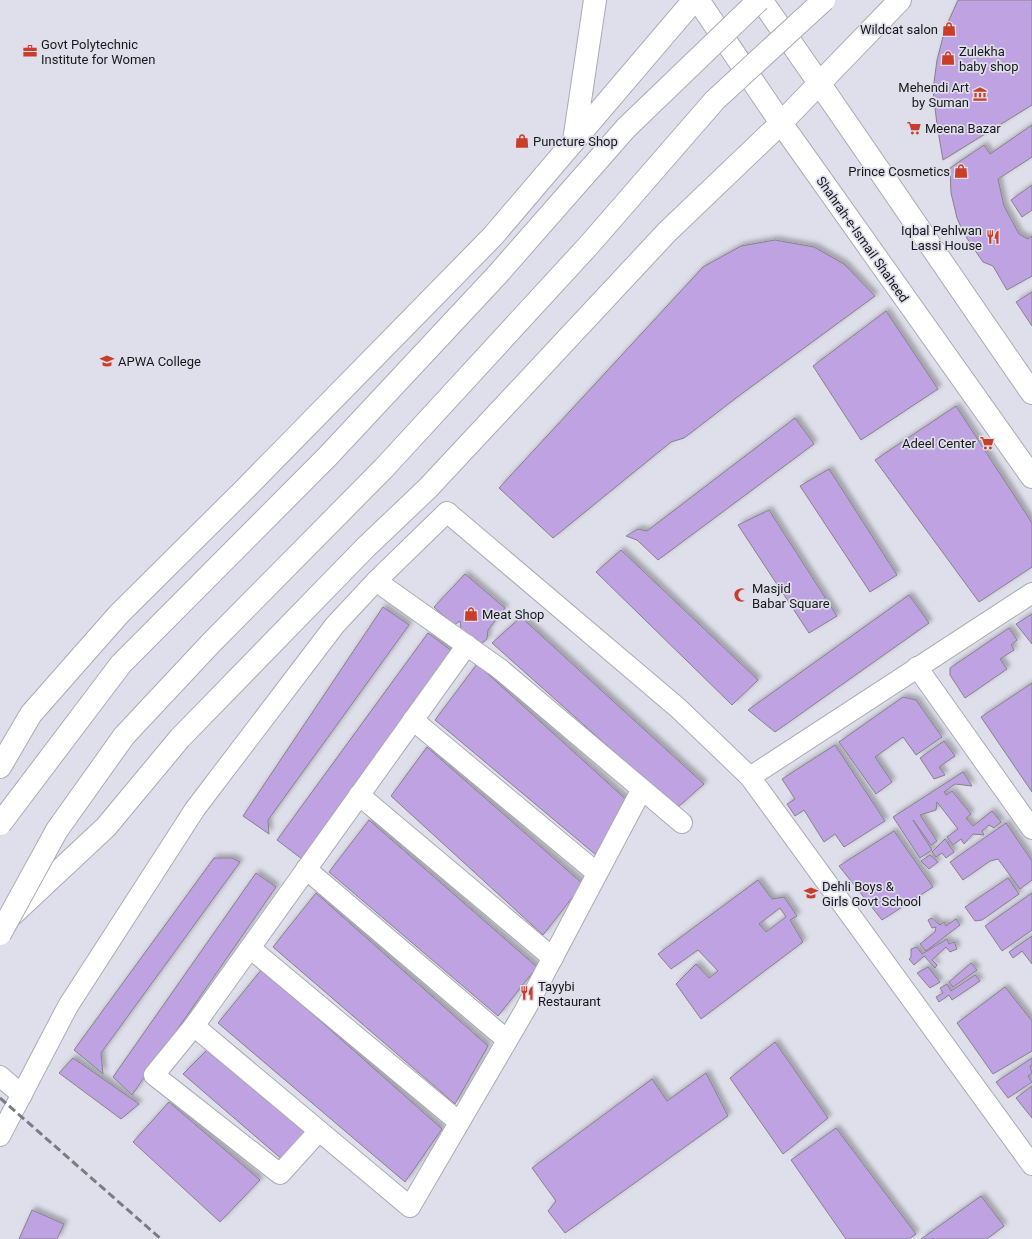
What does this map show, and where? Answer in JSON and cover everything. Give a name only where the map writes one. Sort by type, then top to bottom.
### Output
[{"type":"main road","points":[[574,141],[595,0]]},
{"type":"main road","points":[[0,767],[31,714],[119,614],[243,491],[493,236],[694,0]]},
{"type":"main road","name":"Shahrah-e-Ismail Shaheed","points":[[698,0],[781,124],[1032,477]]},
{"type":"main road","points":[[0,824],[121,664],[328,456],[497,275],[626,128],[760,0],[820,83],[1032,393]]},
{"type":"main road","points":[[5,925],[57,830],[124,736],[211,643],[384,468],[589,245],[715,100],[824,0]]},
{"type":"main road","points":[[5,925],[106,827],[180,738],[366,547],[428,488],[667,232],[781,124],[900,0]]},
{"type":"street","points":[[0,1136],[68,1006],[195,808],[335,625],[376,581],[447,512],[678,708],[750,777],[1032,1165]]},
{"type":"street","points":[[376,581],[500,669],[682,823]]},
{"type":"street","points":[[750,777],[1032,593]]},
{"type":"street","points":[[319,1131],[280,1174],[154,1075],[194,1026],[467,645]]},
{"type":"street","points":[[917,667],[1032,829]]},
{"type":"street","points":[[413,720],[597,873]]},
{"type":"street","points":[[194,1026],[410,1207],[507,1040],[642,789]]},
{"type":"street","points":[[359,795],[552,958]]},
{"type":"street","points":[[306,869],[507,1040]]},
{"type":"street","points":[[250,948],[459,1122]]},
{"type":"street","points":[[0,1076],[22,1094]]},
{"type":"building","points":[[958,0],[1032,0],[1032,105],[943,160],[933,90],[937,60],[945,29]]},
{"type":"building","points":[[1032,125],[1032,157],[998,179],[1004,206],[1019,234],[1028,239],[1032,236],[1032,276],[1007,290],[993,266],[983,262],[964,234],[957,218],[951,193],[950,168],[984,145],[990,154]]},
{"type":"building","points":[[1032,185],[1032,210],[1022,217],[1011,200]]},
{"type":"building","points":[[775,240],[814,247],[844,264],[875,296],[684,438],[671,442],[553,538],[499,488],[703,267],[741,246]]},
{"type":"building","points":[[1032,292],[1032,326],[1016,302]]},
{"type":"building","points":[[886,311],[938,389],[861,440],[813,366]]},
{"type":"building","points":[[956,406],[1032,523],[1032,567],[979,602],[875,460]]},
{"type":"building","points":[[795,418],[814,444],[658,560],[637,540],[626,536],[638,529],[647,531]]},
{"type":"building","points":[[829,469],[897,575],[870,592],[800,486]]},
{"type":"building","points":[[769,510],[837,616],[809,633],[738,525]]},
{"type":"building","points":[[621,550],[758,680],[732,705],[596,572]]},
{"type":"building","name":"Meat Shop","points":[[465,574],[505,608],[488,630],[487,639],[480,645],[461,630],[460,621],[454,625],[434,607]]},
{"type":"building","points":[[909,595],[929,623],[775,732],[748,710]]},
{"type":"building","points":[[383,607],[409,625],[268,820],[269,834],[243,816]]},
{"type":"building","points":[[1032,614],[1032,644],[1016,624]]},
{"type":"building","points":[[521,617],[704,784],[677,808],[492,643]]},
{"type":"building","points":[[1009,628],[1017,640],[1011,645],[1014,650],[1000,659],[1007,669],[965,698],[950,675],[950,668]]},
{"type":"building","points":[[428,633],[452,651],[302,859],[277,840]]},
{"type":"building","points":[[477,664],[631,804],[596,855],[435,720]]},
{"type":"building","points":[[1032,683],[1032,792],[981,717]]},
{"type":"building","points":[[903,697],[916,700],[942,737],[916,755],[903,737],[875,757],[892,782],[876,794],[839,742]]},
{"type":"building","points":[[944,741],[955,756],[939,767],[945,775],[934,779],[920,758]]},
{"type":"building","points":[[835,745],[885,821],[844,847],[835,834],[824,842],[804,810],[795,816],[787,804],[795,799],[782,779]]},
{"type":"building","points":[[427,747],[583,884],[543,935],[391,796]]},
{"type":"building","points":[[963,772],[972,786],[955,784],[944,792],[946,795],[952,791],[971,814],[966,818],[973,826],[992,811],[1001,822],[994,828],[989,825],[982,831],[984,835],[973,834],[964,844],[961,839],[953,845],[947,837],[958,829],[937,802],[936,810],[920,815],[937,841],[931,845],[913,820],[932,850],[920,858],[893,817]]},
{"type":"building","points":[[369,820],[537,967],[498,1016],[329,872]]},
{"type":"building","points":[[1006,823],[1032,861],[1032,880],[1020,889],[998,859],[990,861],[963,880],[950,862]]},
{"type":"building","points":[[894,831],[933,887],[882,920],[839,866]]},
{"type":"building","points":[[945,839],[954,852],[946,858],[942,853],[936,857],[932,852]]},
{"type":"building","points":[[930,855],[938,862],[929,869],[921,861]]},
{"type":"building","points":[[214,858],[232,858],[240,862],[101,1053],[103,1074],[74,1050]]},
{"type":"building","points":[[256,873],[276,887],[132,1095],[113,1077]]},
{"type":"building","points":[[1008,878],[1019,894],[982,920],[975,921],[965,907]]},
{"type":"building","points":[[758,880],[772,899],[784,897],[797,916],[790,920],[803,942],[701,1019],[676,984],[696,964],[709,978],[718,971],[698,950],[671,969],[658,954]],"holes":[[[780,908],[786,917],[766,932],[759,924]]]},
{"type":"building","points":[[316,893],[488,1046],[455,1104],[273,947]]},
{"type":"building","points":[[1032,893],[1032,930],[1002,951],[985,926]]},
{"type":"building","points":[[932,918],[940,925],[944,922],[946,926],[956,919],[960,925],[926,951],[920,944],[935,932],[936,927],[932,928],[928,920]]},
{"type":"building","points":[[1032,936],[1032,964],[1022,951],[1013,958],[1009,952]]},
{"type":"building","points":[[947,939],[949,944],[954,942],[957,949],[950,952],[946,947],[932,960],[937,965],[935,968],[924,956],[914,965],[909,959],[911,957],[911,949],[917,947],[922,954]]},
{"type":"building","points":[[971,963],[977,970],[953,987],[949,982]]},
{"type":"building","points":[[928,967],[940,982],[930,988],[917,973]]},
{"type":"building","points":[[262,969],[442,1129],[405,1182],[218,1023]]},
{"type":"building","points":[[975,975],[980,981],[952,1000],[949,995],[939,1002],[936,997],[943,993],[940,988],[947,984],[951,991]]},
{"type":"building","points":[[1005,987],[1032,1021],[1032,1051],[993,1074],[957,1023]]},
{"type":"building","points":[[775,1042],[828,1118],[783,1154],[730,1078]]},
{"type":"building","points":[[208,1049],[309,1132],[284,1161],[183,1074]]},
{"type":"building","points":[[73,1058],[139,1104],[121,1119],[59,1073]]},
{"type":"building","points":[[1032,1058],[1032,1065],[1030,1066],[1032,1073],[1028,1076],[1032,1082],[1008,1098],[996,1082]]},
{"type":"building","points":[[706,1073],[728,1116],[565,1233],[548,1211],[556,1201],[532,1168],[652,1079],[667,1101]]},
{"type":"building","points":[[1032,1086],[1032,1118],[1016,1098]]},
{"type":"building","points":[[169,1102],[260,1180],[220,1222],[133,1142]]},
{"type":"building","points":[[836,1128],[916,1234],[909,1239],[846,1239],[791,1160]]},
{"type":"building","points":[[981,1196],[1004,1226],[987,1239],[921,1239]]},
{"type":"building","points":[[32,1210],[64,1224],[57,1239],[19,1239]]},
{"type":"railway","points":[[0,1098],[161,1239]]},
{"type":"place","name":"Wildcat salon","points":[[949,29]]},
{"type":"place","name":"Govt Polytechnic Institute for Women","points":[[30,51]]},
{"type":"place","name":"Zulekha baby shop","points":[[948,58]]},
{"type":"place","name":"Mehendi Art by Suman","points":[[980,94]]},
{"type":"place","name":"Meena Bazar","points":[[914,128]]},
{"type":"place","name":"Puncture Shop","points":[[522,141]]},
{"type":"place","name":"Prince Cosmetics","points":[[961,171]]},
{"type":"place","name":"Iqbal Pehlwan Lassi House","points":[[993,237]]},
{"type":"place","name":"APWA College","points":[[107,361]]},
{"type":"place","name":"Adeel Center","points":[[987,443]]},
{"type":"place","name":"Masjid Babar Square","points":[[741,595]]},
{"type":"place","name":"Meat Shop","points":[[471,614]]},
{"type":"place","name":"Dehli Boys & Girls Govt School","points":[[811,893]]},
{"type":"place","name":"Tayybi Restaurant","points":[[527,993]]}]
